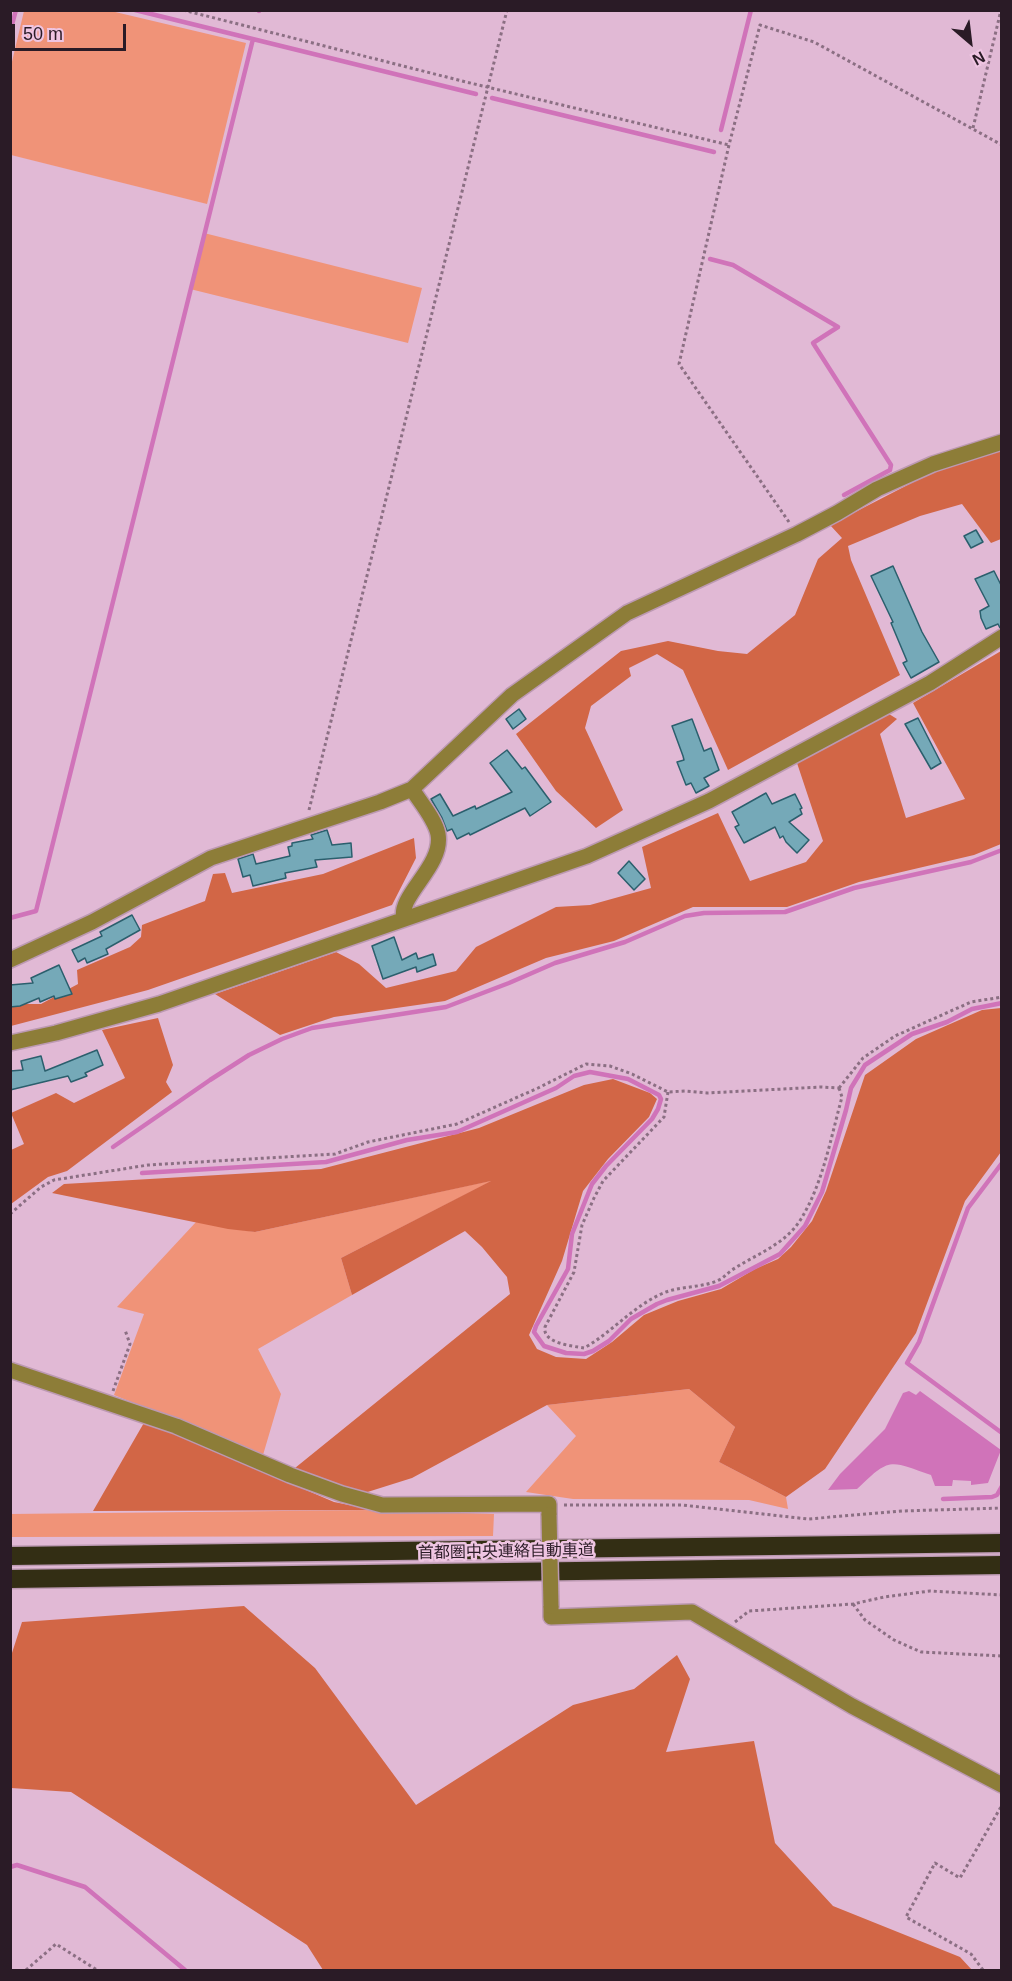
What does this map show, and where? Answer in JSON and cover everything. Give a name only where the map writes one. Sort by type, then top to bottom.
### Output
[{"type":"highway","name":"首都圏中央連絡自動車道","points":[[10,1556],[1002,1543]]},
{"type":"highway","name":"首都圏中央連絡自動車道","points":[[10,1579],[1002,1565]]},
{"type":"street","points":[[10,960],[92,922],[211,858],[308,827],[412,789],[512,695],[627,613],[797,534],[877,489],[933,464],[1002,442]]},
{"type":"street","points":[[10,1042],[56,1033],[159,1004],[587,856],[709,801],[930,683],[1002,637]]},
{"type":"street","points":[[404,920],[403,909],[438,849],[438,835],[435,826],[412,789]]},
{"type":"street","points":[[10,1370],[176,1426],[290,1475],[342,1494],[382,1505],[549,1504],[553,1510],[551,1617],[692,1612],[852,1706],[1002,1785]]},
{"type":"path","points":[[183,10],[729,145]]},
{"type":"path","points":[[308,827],[309,806],[507,10]]},
{"type":"path","points":[[973,128],[1001,10]]},
{"type":"path","points":[[797,534],[679,364],[729,145],[760,25],[814,42],[1002,145]]},
{"type":"path","points":[[838,1088],[863,1058],[896,1036],[971,1002],[1002,997]]},
{"type":"path","points":[[10,1214],[41,1187],[54,1180],[148,1165],[335,1154],[368,1142],[457,1124],[586,1064],[610,1066],[633,1074],[668,1092],[707,1093],[838,1088]]},
{"type":"path","points":[[668,1092],[664,1117],[603,1181],[594,1198],[582,1225],[574,1272],[545,1327],[546,1337],[552,1340],[584,1348],[640,1305],[662,1293],[705,1285],[720,1279],[780,1242],[800,1220],[818,1181],[842,1097],[838,1088]]},
{"type":"path","points":[[109,1404],[130,1344],[125,1330]]},
{"type":"path","points":[[553,1510],[682,1505],[808,1519],[902,1511],[1002,1508]]},
{"type":"path","points":[[724,1630],[749,1611],[853,1604],[930,1591],[1002,1595]]},
{"type":"path","points":[[853,1604],[865,1620],[894,1640],[921,1652],[1002,1656]]},
{"type":"path","points":[[983,1971],[971,1954],[906,1917],[935,1863],[960,1878],[1002,1805]]},
{"type":"path","points":[[26,1971],[56,1944],[97,1971]]},
{"type":"shaded area","points":[[24,11],[111,11],[246,43],[207,204],[11,155],[11,66]]},
{"type":"shaded area","points":[[204,233],[422,288],[408,343],[190,289]]},
{"type":"shaded area","points":[[1001,449],[1001,539],[991,543],[962,504],[920,516],[848,546],[851,560],[900,675],[728,770],[683,670],[657,654],[629,668],[631,676],[591,706],[585,728],[623,810],[596,828],[556,791],[516,734],[621,651],[668,641],[747,654],[795,615],[818,559],[842,538],[830,525],[927,475]]},
{"type":"shaded area","points":[[1001,651],[1001,844],[974,855],[859,882],[787,907],[693,907],[614,941],[546,958],[445,1001],[334,1017],[280,1035],[215,994],[336,952],[359,964],[386,988],[456,971],[476,947],[556,907],[590,905],[651,888],[642,847],[718,813],[750,881],[806,862],[823,841],[797,763],[889,714],[897,719],[880,734],[906,818],[965,799],[913,703]]},
{"type":"shaded area","points":[[414,838],[416,858],[392,905],[148,990],[11,1026],[11,1007],[41,1004],[78,984],[77,970],[130,947],[141,937],[142,925],[205,901],[213,874],[225,873],[232,893],[323,874]]},
{"type":"shaded area","points":[[1001,1008],[1001,1152],[965,1201],[916,1333],[825,1469],[786,1497],[719,1462],[735,1427],[689,1389],[547,1405],[412,1478],[358,1495],[295,1468],[510,1294],[507,1277],[465,1231],[352,1295],[341,1258],[491,1181],[255,1232],[228,1229],[52,1193],[64,1184],[321,1169],[479,1128],[584,1085],[613,1079],[650,1093],[657,1099],[649,1117],[608,1159],[583,1191],[562,1261],[529,1335],[537,1349],[556,1357],[586,1359],[612,1342],[644,1315],[678,1301],[721,1289],[755,1269],[778,1259],[812,1221],[826,1191],[865,1075],[916,1039],[982,1010]]},
{"type":"shaded area","points":[[158,1018],[173,1065],[166,1082],[172,1092],[67,1171],[48,1177],[11,1204],[11,1150],[24,1144],[11,1113],[56,1093],[74,1103],[125,1078],[102,1030]]},
{"type":"shaded area","points":[[494,1180],[341,1258],[352,1295],[258,1349],[281,1394],[263,1455],[114,1395],[144,1314],[117,1307],[196,1222],[255,1232]]},
{"type":"shaded area","points":[[689,1389],[735,1427],[719,1462],[786,1497],[788,1509],[749,1500],[573,1499],[526,1492],[576,1436],[547,1405]]},
{"type":"shaded area","points":[[909,1391],[916,1395],[920,1391],[1001,1450],[988,1483],[971,1485],[971,1481],[953,1480],[952,1486],[935,1486],[931,1475],[906,1466],[891,1464],[877,1471],[857,1489],[828,1490],[840,1474],[885,1429],[903,1393]]},
{"type":"shaded area","points":[[145,1421],[334,1502],[374,1510],[93,1511]]},
{"type":"shaded area","points":[[374,1510],[494,1514],[493,1536],[11,1537],[10,1514]]},
{"type":"shaded area","points":[[244,1606],[315,1668],[416,1805],[573,1705],[634,1689],[677,1655],[690,1679],[666,1752],[754,1741],[775,1843],[833,1906],[960,1957],[972,1970],[323,1970],[307,1945],[71,1792],[11,1788],[11,1656],[22,1622]]},
{"type":"building","points":[[976,530],[983,542],[971,548],[964,536]]},
{"type":"building","points":[[893,566],[922,632],[939,662],[911,678],[903,663],[907,661],[891,623],[893,622],[871,576]]},
{"type":"building","points":[[994,571],[1002,587],[1002,627],[1000,628],[998,624],[986,629],[980,611],[989,606],[975,579]]},
{"type":"building","points":[[519,709],[526,719],[513,729],[506,719]]},
{"type":"building","points":[[918,718],[941,763],[931,769],[905,724]]},
{"type":"building","points":[[692,719],[704,751],[711,748],[719,770],[704,778],[709,786],[696,793],[691,783],[686,785],[677,762],[684,760],[672,726]]},
{"type":"building","points":[[507,750],[522,769],[525,767],[551,802],[530,816],[525,808],[457,839],[452,829],[447,831],[431,799],[440,794],[453,816],[475,806],[476,809],[512,792],[490,763]]},
{"type":"building","points":[[766,793],[772,804],[795,794],[802,808],[800,809],[802,814],[789,822],[809,840],[797,853],[783,836],[780,838],[775,827],[744,843],[735,827],[739,825],[732,812]]},
{"type":"building","points":[[327,830],[332,845],[351,843],[352,857],[315,860],[317,867],[285,873],[286,878],[253,886],[250,875],[243,877],[238,859],[253,854],[256,864],[290,856],[288,847],[292,846],[292,843],[313,839],[311,835]]},
{"type":"building","points":[[629,861],[645,879],[634,890],[618,873]]},
{"type":"building","points":[[132,915],[140,930],[106,949],[108,954],[87,963],[85,958],[78,962],[72,950],[102,936],[100,932]]},
{"type":"building","points":[[394,937],[402,960],[416,953],[418,959],[433,954],[436,965],[417,972],[416,967],[383,979],[372,946]]},
{"type":"building","points":[[59,965],[72,994],[55,999],[54,996],[40,1002],[39,998],[20,1006],[10,1007],[10,985],[33,983],[31,978]]},
{"type":"building","points":[[97,1050],[103,1065],[85,1073],[87,1076],[71,1082],[68,1076],[10,1090],[10,1071],[23,1070],[21,1061],[41,1056],[45,1071]]},
{"type":"waterway","points":[[10,32],[16,10]]},
{"type":"waterway","points":[[135,10],[476,94]]},
{"type":"waterway","points":[[721,130],[751,10]]},
{"type":"waterway","points":[[10,918],[36,911],[253,39]]},
{"type":"waterway","points":[[492,98],[714,152]]},
{"type":"waterway","points":[[710,259],[733,265],[838,327],[813,343],[891,465],[890,470],[844,495]]},
{"type":"waterway","points":[[113,1147],[249,1055],[312,1028],[446,1007],[555,963],[625,942],[685,916],[704,913],[785,912],[854,888],[971,862],[1002,850]]},
{"type":"waterway","points":[[142,1173],[326,1162],[407,1140],[457,1132],[556,1088],[574,1076],[590,1072],[628,1079],[659,1095],[661,1099],[658,1109],[652,1119],[606,1166],[592,1184],[572,1234],[568,1269],[534,1332],[544,1346],[566,1353],[584,1354],[609,1341],[631,1319],[657,1304],[719,1286],[780,1254],[805,1226],[822,1192],[851,1088],[865,1065],[912,1034],[947,1022],[972,1009],[1002,1003]]},
{"type":"waterway","points":[[1002,1163],[968,1208],[919,1342],[907,1363],[1002,1433]]},
{"type":"waterway","points":[[943,1499],[992,1497],[997,1495],[1002,1486]]},
{"type":"waterway","points":[[10,1867],[17,1865],[85,1887],[185,1970]]}]
